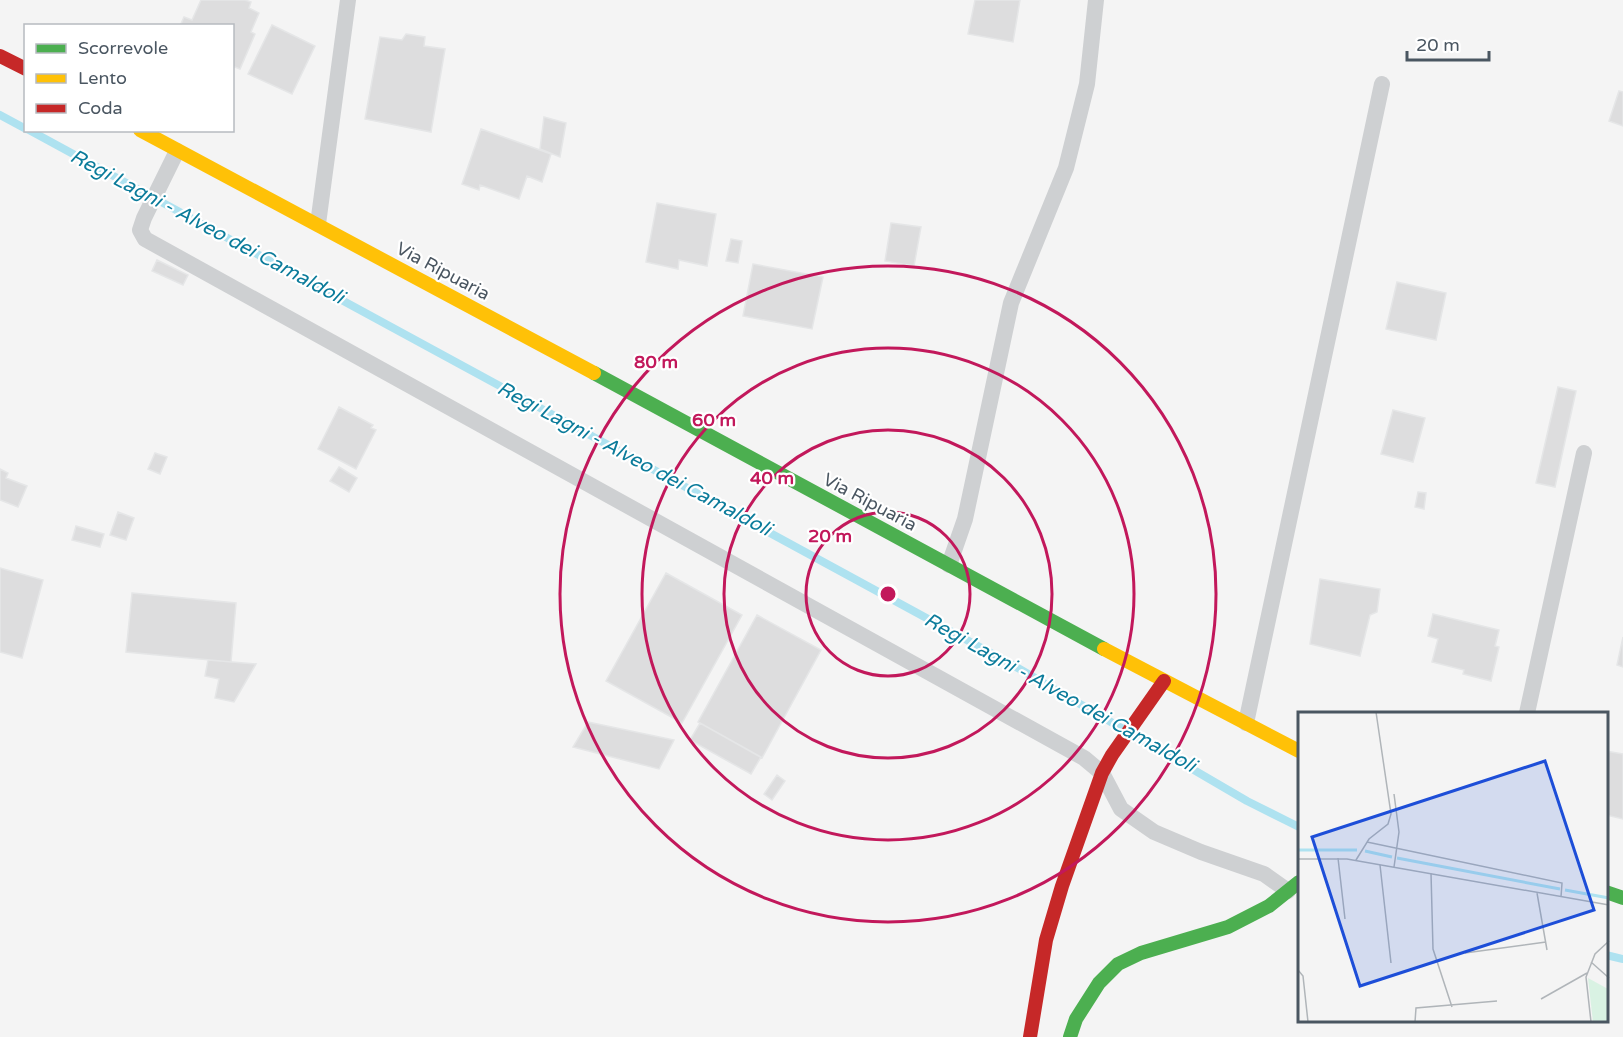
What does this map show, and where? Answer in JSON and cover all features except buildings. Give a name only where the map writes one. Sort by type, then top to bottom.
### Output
[{"type":"street","points":[[0,56],[24,68]]},
{"type":"street","name":"Via Ripuaria","points":[[144,132],[1164,681],[1298,750]]},
{"type":"street","points":[[1030,1037],[1046,940],[1062,886],[1102,773],[1164,681]]},
{"type":"street","points":[[1070,1037],[1076,1019],[1099,983],[1118,964],[1141,953],[1228,927],[1269,906],[1294,886]]},
{"type":"street","points":[[1608,893],[1623,898]]},
{"type":"lane","points":[[318,224],[348,0]]},
{"type":"lane","points":[[949,565],[964,519],[1011,303],[1065,168],[1087,84],[1096,0]]},
{"type":"lane","points":[[1246,723],[1382,84]]},
{"type":"lane","points":[[177,151],[144,218],[140,230],[145,239],[1084,758],[1102,773],[1121,809],[1154,832],[1294,886]]},
{"type":"lane","points":[[1527,712],[1584,453]]},
{"type":"waterway","name":"Regi Lagni - Alveo dei Camaldoli","points":[[0,115],[24,128]]},
{"type":"waterway","name":"Regi Lagni - Alveo dei Camaldoli","points":[[33,132],[1011,664],[1123,729]]},
{"type":"waterway","name":"Regi Lagni - Alveo dei Camaldoli","points":[[1134,735],[1247,801],[1298,826]]},
{"type":"waterway","name":"Regi Lagni - Alveo dei Camaldoli","points":[[1608,955],[1623,959]]},
{"type":"traffic: fast","points":[[594,373],[1104,649]]},
{"type":"traffic: fast","points":[[1070,1037],[1076,1019],[1099,983],[1118,964],[1141,953],[1228,927],[1269,906],[1298,883]]},
{"type":"traffic: fast","points":[[1608,893],[1623,898]]},
{"type":"traffic: slow","points":[[144,132],[594,373]]},
{"type":"traffic: slow","points":[[1104,649],[1298,750]]},
{"type":"traffic: jam","points":[[0,56],[24,68]]},
{"type":"traffic: jam","points":[[1030,1037],[1046,940],[1062,886],[1102,773],[1164,681]]}]
